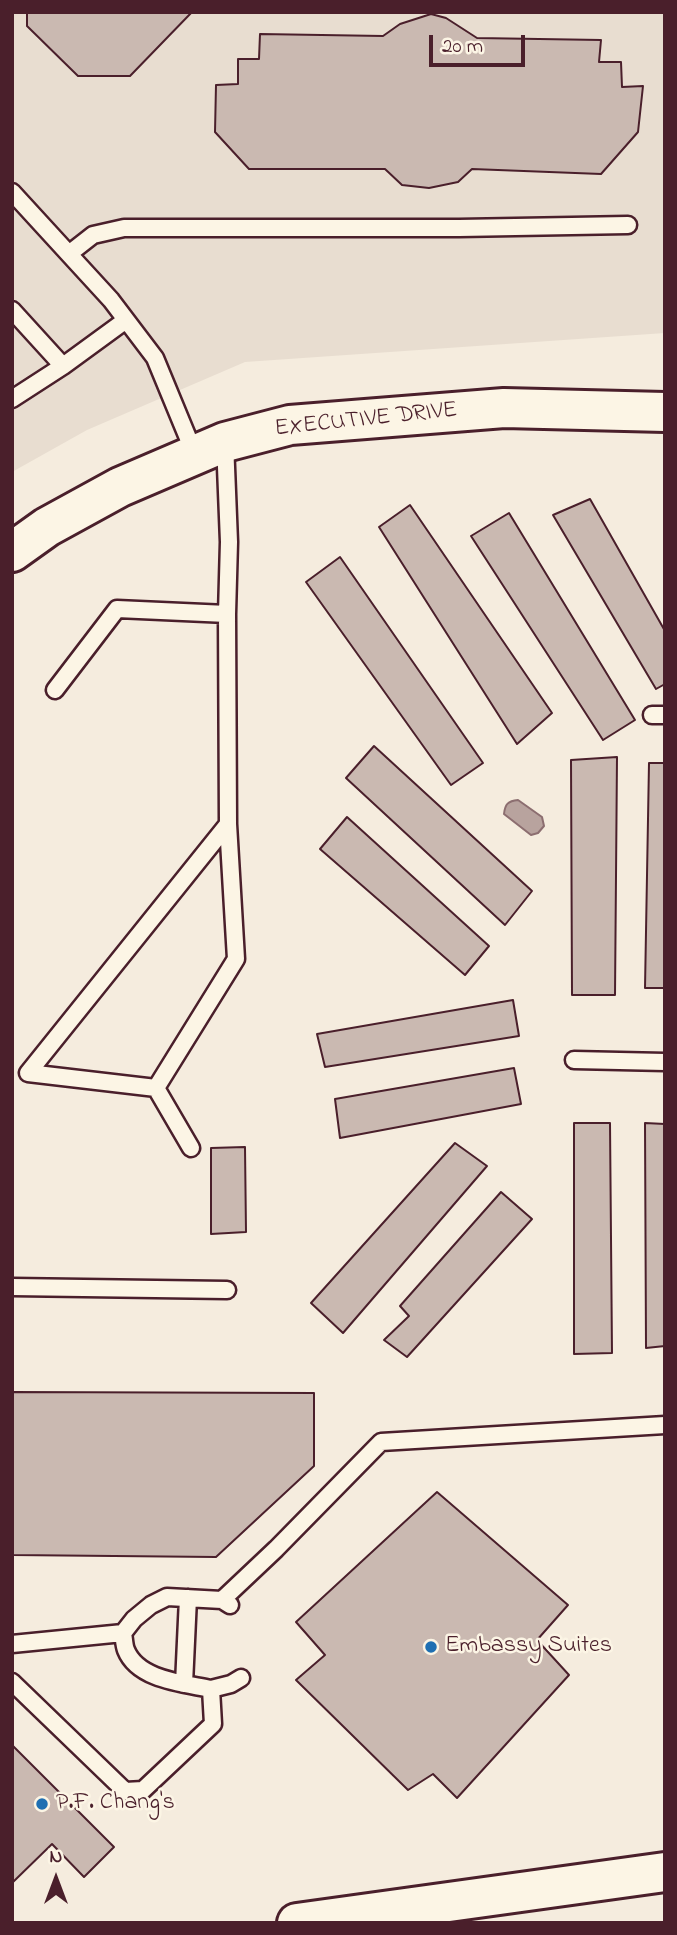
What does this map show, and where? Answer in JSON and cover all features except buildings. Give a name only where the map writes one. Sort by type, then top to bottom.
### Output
[{"type":"street","name":"EXECUTIVE DRIVE","points":[[12,552],[47,527],[120,487],[210,448],[290,425],[503,408],[665,412]]},
{"type":"street","points":[[297,1923],[665,1872]]},
{"type":"lane","points":[[12,192],[70,253],[127,320],[155,358],[210,448],[229,542],[226,614],[228,824],[236,960],[156,1088]]},
{"type":"lane","points":[[70,253],[93,235],[124,228],[628,225]]},
{"type":"lane","points":[[12,310],[63,366]]},
{"type":"lane","points":[[12,399],[127,320]]},
{"type":"lane","points":[[55,690],[117,609],[226,614]]},
{"type":"lane","points":[[156,1088],[28,1073],[228,824]]},
{"type":"lane","points":[[574,1060],[665,1062]]},
{"type":"lane","points":[[156,1088],[191,1148]]},
{"type":"lane","points":[[12,1287],[228,1290]]},
{"type":"lane","points":[[12,1644],[123,1633],[134,1619],[151,1605],[167,1597],[226,1603],[381,1442],[665,1425]]},
{"type":"lane","points":[[184,1684],[188,1598]]},
{"type":"lane","points":[[123,1633],[126,1650],[140,1669],[184,1684],[211,1689],[232,1684],[241,1678]]},
{"type":"lane","points":[[12,1682],[125,1791],[143,1790],[213,1724],[211,1689]]},
{"type":"shaded area","points":[[12,12],[665,12],[665,333],[245,362],[87,430],[12,472]]},
{"type":"shaded area","points":[[518,800],[542,817],[544,826],[538,833],[531,835],[504,814],[508,804]]},
{"type":"place","name":"Embassy Suites","points":[[431,1647]]},
{"type":"place","name":"P.F. Chang's","points":[[42,1804]]}]
